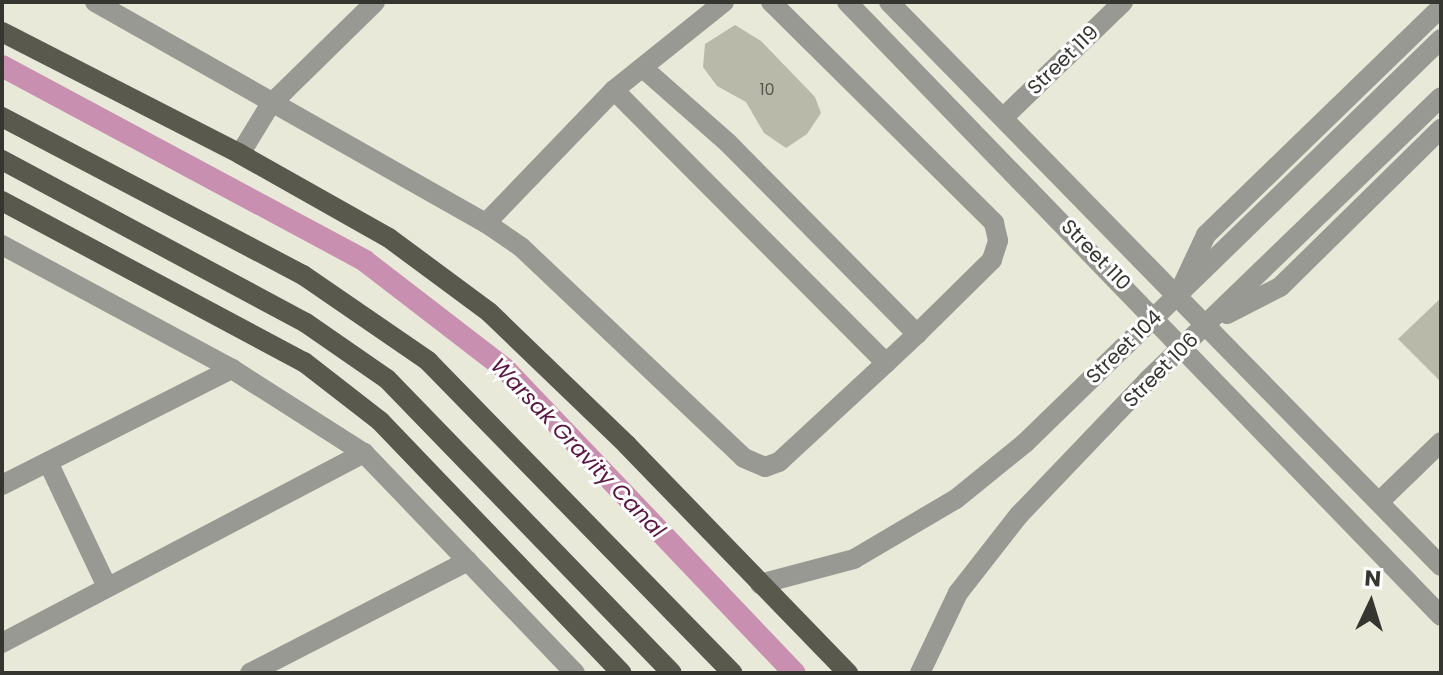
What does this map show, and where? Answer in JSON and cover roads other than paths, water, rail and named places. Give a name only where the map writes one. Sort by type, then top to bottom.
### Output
[{"type":"main road","points":[[2,32],[240,154],[389,238],[489,312],[627,445],[848,673]]},
{"type":"main road","points":[[2,117],[303,275],[428,361],[733,673]]},
{"type":"main road","points":[[2,160],[306,323],[387,379],[672,673]]},
{"type":"main road","points":[[2,201],[304,362],[380,421],[622,673]]},
{"type":"main road","points":[[453,497],[480,472]]},
{"type":"street","points":[[96,2],[270,105],[486,223],[521,247],[744,458],[765,467],[779,462],[917,334],[992,260],[998,241],[994,223],[771,2]]},
{"type":"street","points":[[240,154],[270,105],[375,2]]},
{"type":"street","points":[[486,223],[614,90],[724,2]]},
{"type":"street","name":"Street 110","points":[[847,2],[1156,317],[1441,616]]},
{"type":"street","name":"Street 110","points":[[889,2],[1441,566]]},
{"type":"street","name":"Street 119","points":[[1003,118],[1123,2]]},
{"type":"street","points":[[1177,296],[1206,235],[1441,7]]},
{"type":"street","name":"Street 104","points":[[760,584],[854,559],[956,499],[1025,443],[1441,39]]},
{"type":"street","points":[[643,68],[728,143],[917,334]]},
{"type":"street","points":[[614,90],[886,363]]},
{"type":"street","name":"Street 106","points":[[920,673],[958,593],[1019,515],[1183,347],[1441,97]]},
{"type":"street","points":[[1335,110],[1352,125]]},
{"type":"street","points":[[1206,325],[1280,287],[1441,129]]},
{"type":"street","points":[[1373,164],[1390,179]]},
{"type":"street","points":[[2,245],[232,369],[364,453],[570,672]]},
{"type":"street","points":[[2,485],[232,369]]},
{"type":"street","points":[[1380,501],[1441,442]]},
{"type":"street","points":[[2,643],[364,453]]},
{"type":"street","points":[[48,462],[107,587]]},
{"type":"street","points":[[250,673],[468,561]]},
{"type":"waterway","name":"Warsak Gravity Canal","points":[[2,66],[365,261],[505,369],[795,673]]}]
